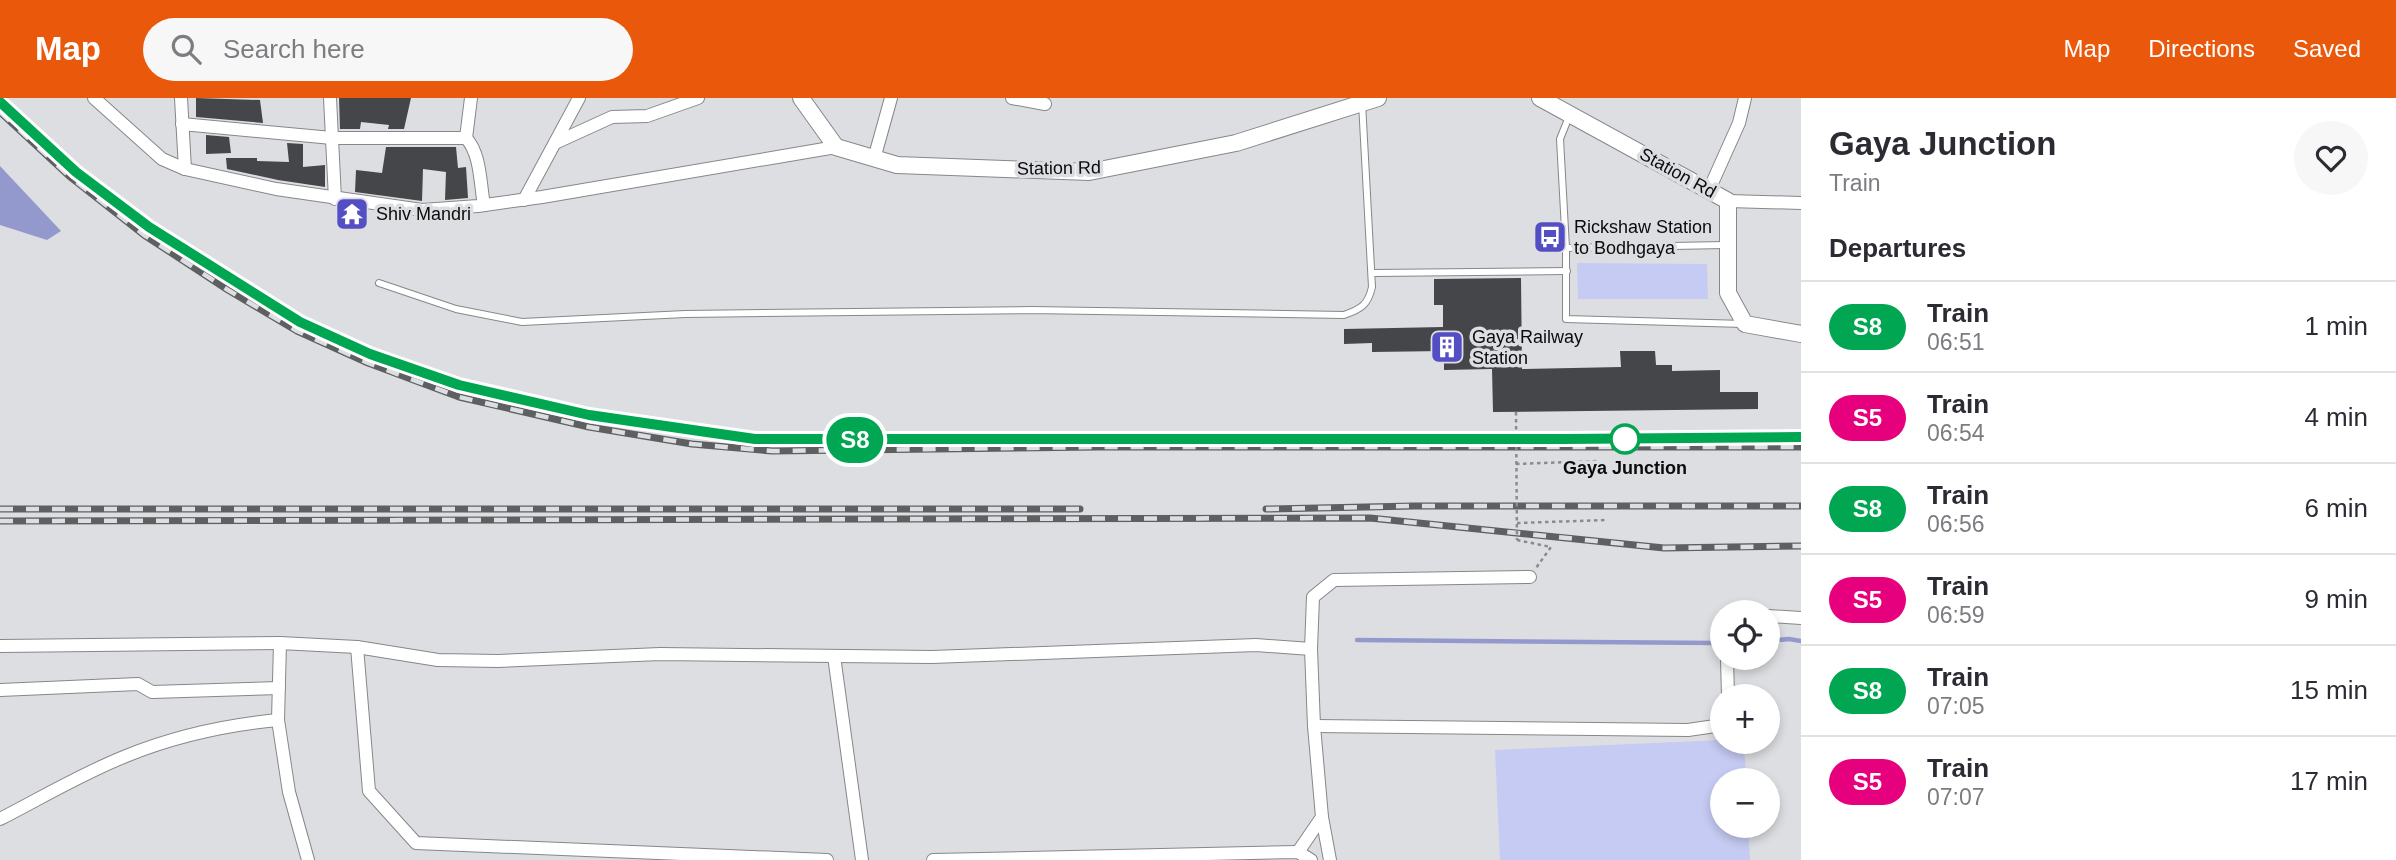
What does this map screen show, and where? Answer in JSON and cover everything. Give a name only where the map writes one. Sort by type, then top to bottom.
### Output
[{"type":"street","points":[[94,98],[162,159],[184,169],[276,189],[422,210],[524,200],[836,147],[801,98]]},
{"type":"street","points":[[181,98],[184,169]]},
{"type":"street","points":[[330,98],[335,199]]},
{"type":"street","points":[[466,138],[471,98]]},
{"type":"street","points":[[524,200],[579,98]]},
{"type":"street","points":[[555,143],[612,117],[647,116],[698,98]]},
{"type":"street","points":[[874,159],[891,98]]},
{"type":"street","points":[[1012,98],[1045,104]]},
{"type":"street","name":"Station Rd","points":[[1540,98],[1728,201],[1728,293],[1745,324]]},
{"type":"street","points":[[1709,190],[1739,123],[1745,98]]},
{"type":"street","name":"Station Rd","points":[[836,147],[897,165],[1089,172],[1236,143],[1368,99]]},
{"type":"street","points":[[182,124],[332,138],[466,138],[473,145],[484,205]]},
{"type":"street","points":[[1728,201],[1801,203]]},
{"type":"street","points":[[1745,324],[1801,334]]},
{"type":"street","points":[[1330,860],[1322,817],[1314,726],[1311,649],[1313,597],[1334,580],[1530,577]]},
{"type":"street","points":[[1780,617],[1801,618]]},
{"type":"street","points":[[0,646],[280,643],[357,647],[438,660],[498,661],[660,654],[932,657],[1255,645],[1311,649]]},
{"type":"street","points":[[280,643],[278,720],[289,792],[309,860]]},
{"type":"street","points":[[357,647],[369,791],[416,843],[827,860]]},
{"type":"street","points":[[834,656],[862,860]]},
{"type":"street","points":[[0,690],[138,684],[152,692],[279,688]]},
{"type":"street","points":[[0,819],[124,757],[162,743],[246,723],[278,720]]},
{"type":"street","points":[[1314,726],[1688,730],[1710,727]]},
{"type":"street","points":[[1298,852],[1322,817]]},
{"type":"street","points":[[933,860],[1298,852],[1311,860]]},
{"type":"lane","points":[[379,283],[456,309],[522,322],[685,314],[1032,310],[1344,315],[1361,309],[1369,300],[1373,273],[1368,99]]},
{"type":"lane","points":[[1570,113],[1560,139],[1567,271],[1566,319],[1745,324]]},
{"type":"lane","points":[[1566,248],[1728,245]]},
{"type":"lane","points":[[1373,273],[1567,271]]},
{"type":"path","points":[[1516,412],[1517,540],[1550,547],[1530,577]]},
{"type":"path","points":[[1516,464],[1597,461]]},
{"type":"path","points":[[1517,523],[1608,520]]},
{"type":"shaded area","points":[[0,166],[61,231],[47,240],[0,225]]},
{"type":"shaded area","points":[[1577,263],[1707,264],[1708,299],[1578,299]]},
{"type":"shaded area","points":[[1710,741],[1710,754],[1745,754],[1745,768],[1710,768],[1710,838],[1749,838],[1750,860],[1500,860],[1495,750]]},
{"type":"building","points":[[196,98],[260,100],[263,123],[196,117]]},
{"type":"building","points":[[339,98],[411,98],[404,129],[388,129],[389,125],[361,122],[360,129],[340,129]]},
{"type":"building","points":[[206,135],[229,137],[231,153],[206,154]]},
{"type":"building","points":[[287,143],[303,144],[303,167],[325,165],[325,187],[227,169],[226,158],[289,162]]},
{"type":"building","points":[[386,147],[456,147],[458,168],[466,167],[468,198],[445,200],[446,172],[423,169],[422,201],[355,192],[356,170],[382,173]]},
{"type":"building","name":"Shiv Mandri","points":[[343,208],[361,210],[362,222],[344,221]]},
{"type":"building","name":"Gaya Railway Station","points":[[1521,278],[1522,369],[1621,367],[1620,351],[1655,351],[1656,365],[1672,365],[1672,371],[1720,370],[1720,392],[1758,392],[1758,409],[1493,412],[1492,369],[1444,370],[1444,351],[1372,352],[1372,343],[1344,344],[1344,329],[1443,327],[1443,305],[1434,305],[1434,279]]},
{"type":"waterway","points":[[1357,640],[1710,643]]},
{"type":"waterway","points":[[1780,640],[1801,641]]},
{"type":"railway","points":[[0,112],[69,176],[144,235],[297,331],[368,363],[459,397],[589,427],[692,444],[772,451],[1098,447],[1801,447]]},
{"type":"railway","points":[[417,370],[459,385],[589,415],[755,439],[984,440]]},
{"type":"railway","points":[[1266,509],[1414,506],[1801,506]]},
{"type":"railway","points":[[0,509],[1080,509]]},
{"type":"railway","points":[[0,521],[1370,518],[1664,548],[1801,546]]},
{"type":"train","name":"S8","points":[[0,102],[76,172],[149,227],[300,322],[370,354],[459,385],[589,415],[755,439],[1801,437]]},
{"type":"place","name":"Shiv Mandri","points":[[352,214]]},
{"type":"place","name":"Rickshaw Station to Bodhgaya","points":[[1550,237]]},
{"type":"place","name":"Gaya Railway Station","points":[[1447,347]]},
{"type":"place","name":"Gaya Junction","points":[[1625,439]]}]
